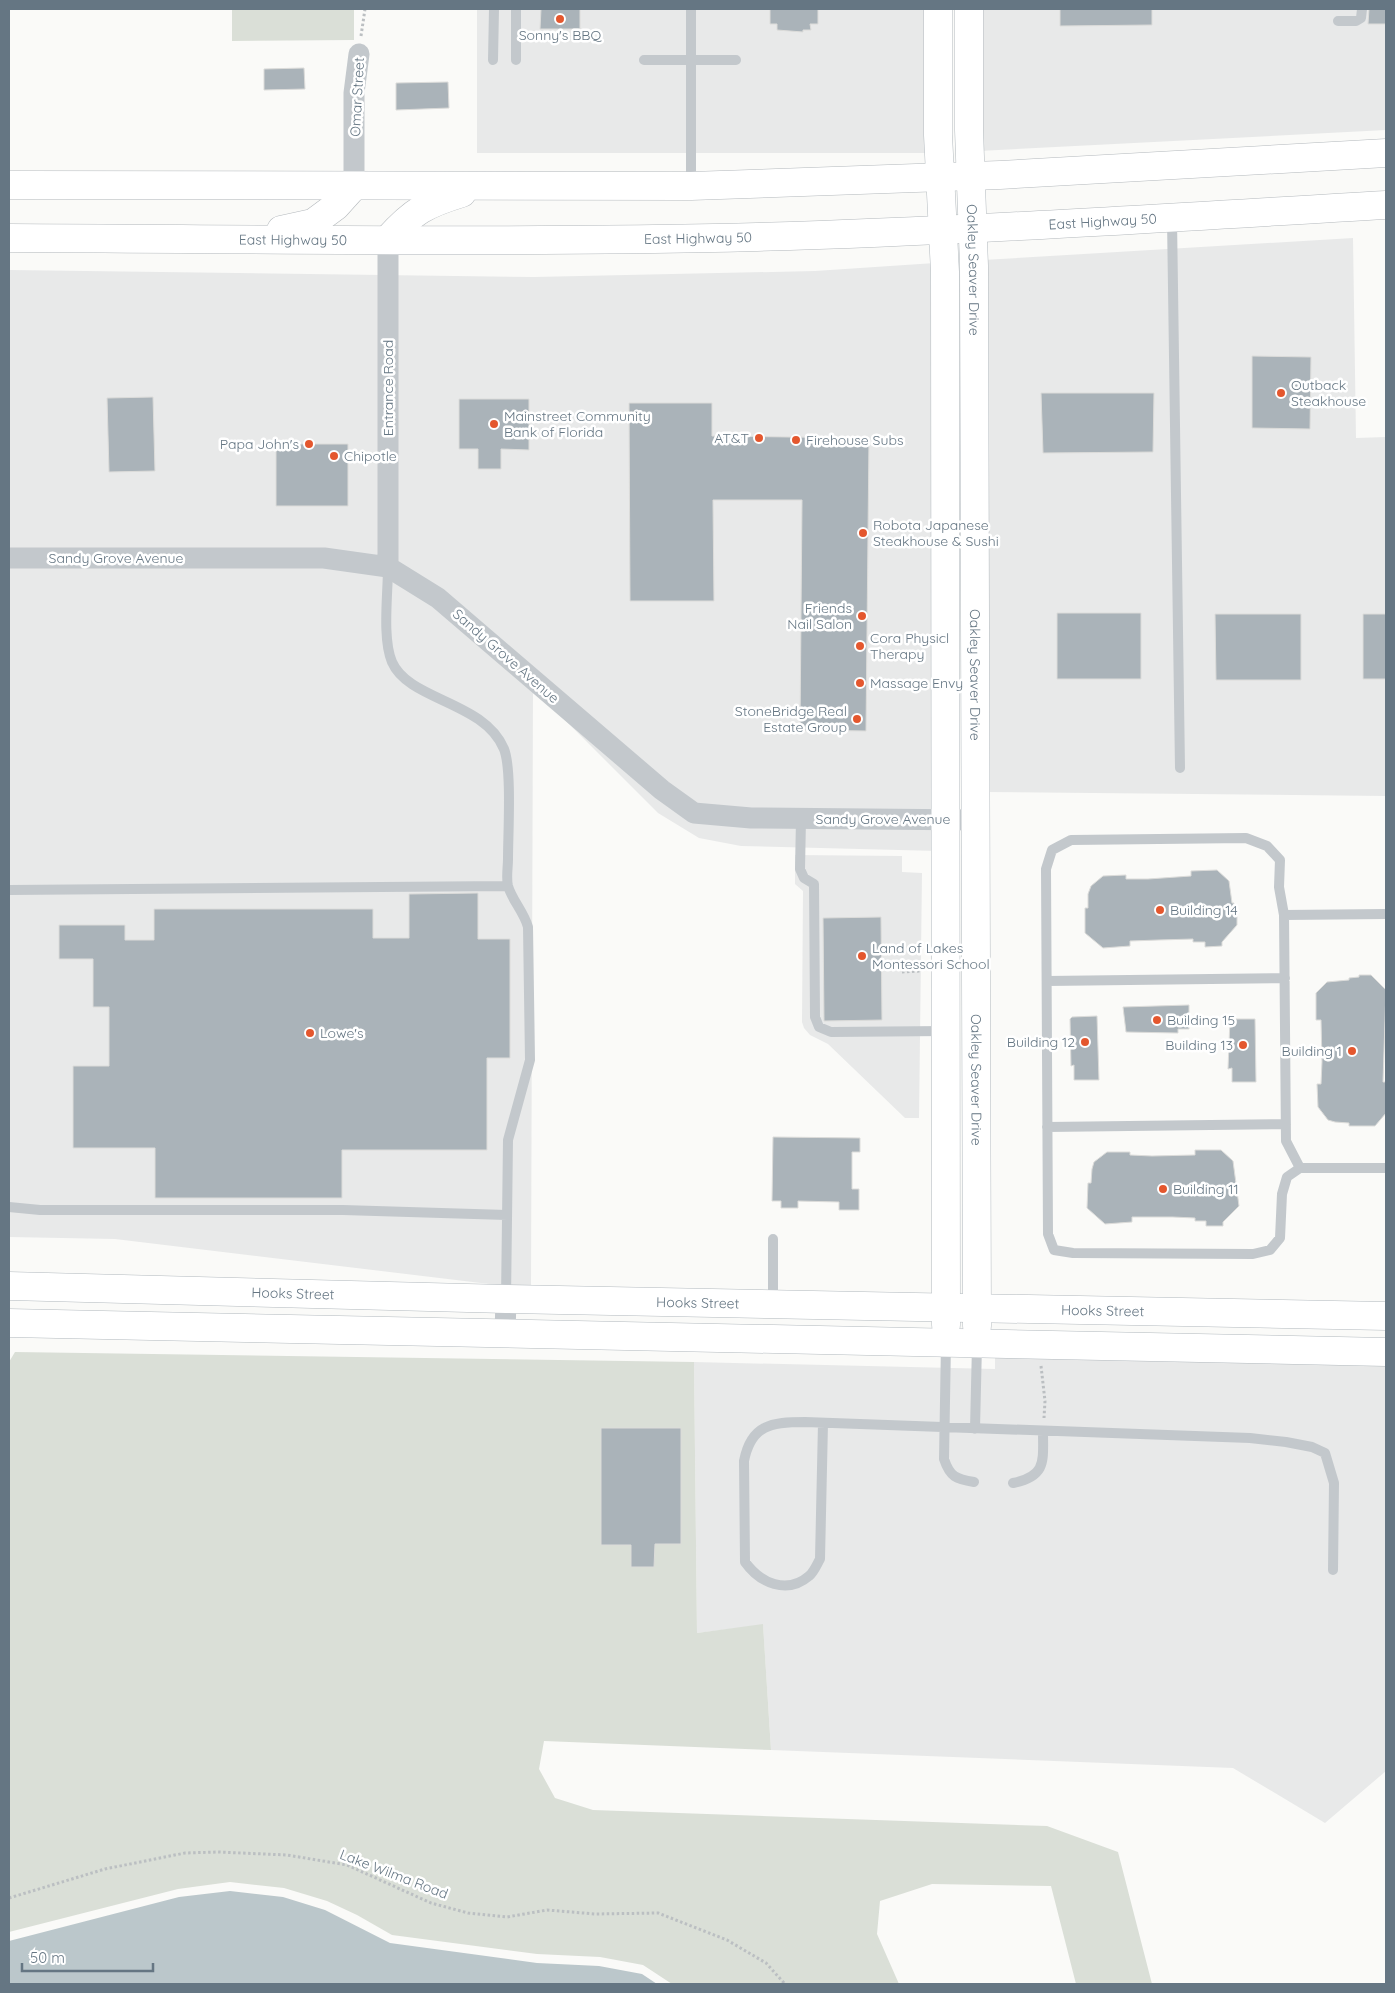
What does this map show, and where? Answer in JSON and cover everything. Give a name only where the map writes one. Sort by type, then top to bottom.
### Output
[{"type":"main road","name":"Oakley Seaver Drive","points":[[938,9],[940,178],[945,282],[946,1342]]},
{"type":"main road","name":"Oakley Seaver Drive","points":[[969,9],[973,229],[977,1343]]},
{"type":"main road","points":[[9,185],[690,186],[940,178],[1386,153]]},
{"type":"main road","points":[[248,239],[312,223],[336,206],[354,186]]},
{"type":"main road","points":[[388,239],[407,218],[430,203],[482,187]]},
{"type":"main road","name":"East Highway 50","points":[[9,238],[650,239],[973,229],[1386,205]]},
{"type":"main road","name":"Hooks Street","points":[[9,1286],[1386,1316]]},
{"type":"main road","points":[[9,1323],[1386,1352]]},
{"type":"street","name":"Omar Street","points":[[354,186],[354,92],[359,54]]},
{"type":"street","name":"Entrance Road","points":[[388,239],[388,567]]},
{"type":"street","name":"Sandy Grove Avenue","points":[[9,558],[324,558],[388,567],[438,598],[662,790],[694,813],[752,818],[976,820]]},
{"type":"street","points":[[947,1031],[976,1031]]},
{"type":"street","points":[[505,1334],[506,1298]]},
{"type":"lane","points":[[494,9],[494,60]]},
{"type":"lane","points":[[516,9],[516,60]]},
{"type":"lane","points":[[690,186],[691,9]]},
{"type":"lane","points":[[1338,21],[1356,21],[1360,18],[1362,9]]},
{"type":"lane","points":[[644,60],[736,60]]},
{"type":"lane","points":[[1172,218],[1180,768]]},
{"type":"lane","points":[[388,567],[387,639],[392,662],[408,681],[480,719],[490,728],[504,749],[507,762],[508,886],[526,917],[528,927],[530,1060],[508,1140],[506,1298]]},
{"type":"lane","points":[[801,819],[800,869],[804,878],[814,884],[816,1022],[824,1031],[831,1032],[947,1031]]},
{"type":"lane","points":[[1300,1168],[1286,1141],[1284,915],[1279,887],[1280,860],[1267,846],[1246,838],[1071,840],[1052,850],[1046,869],[1047,1127],[1048,1234],[1054,1250],[1073,1253],[1252,1254],[1270,1250],[1280,1238],[1282,1194],[1287,1176],[1300,1168],[1386,1168]]},
{"type":"lane","points":[[9,890],[508,886]]},
{"type":"lane","points":[[1284,915],[1386,914]]},
{"type":"lane","points":[[1047,981],[1284,978]]},
{"type":"lane","points":[[1047,1127],[1286,1124]]},
{"type":"lane","points":[[9,1207],[40,1210],[344,1210],[507,1215]]},
{"type":"lane","points":[[773,1303],[774,1239]]},
{"type":"lane","points":[[946,1342],[943,1428],[944,1459],[949,1473],[956,1479],[974,1482]]},
{"type":"lane","points":[[975,1429],[977,1343]]},
{"type":"lane","points":[[823,1423],[820,1559],[811,1575],[805,1579],[793,1586],[776,1585],[763,1580],[752,1572],[745,1562],[744,1461],[747,1446],[752,1437],[766,1427],[784,1422],[823,1423],[943,1428],[1250,1438],[1312,1447],[1326,1453],[1334,1483],[1333,1570]]},
{"type":"lane","points":[[1013,1483],[1030,1479],[1039,1470],[1043,1458],[1043,1431]]},
{"type":"path","name":"Omar Street","points":[[359,54],[365,9]]},
{"type":"path","points":[[902,972],[922,971]]},
{"type":"path","points":[[1040,1363],[1045,1401],[1044,1418]]},
{"type":"path","name":"Lake Wilma Road","points":[[9,1898],[105,1869],[185,1853],[218,1852],[288,1855],[347,1865],[431,1903],[468,1913],[507,1917],[548,1910],[595,1914],[658,1913],[727,1940],[766,1963],[785,1984]]},
{"type":"shaded area","points":[[232,9],[354,9],[354,40],[232,41]]},
{"type":"shaded area","points":[[477,9],[925,9],[927,153],[477,153]]},
{"type":"shaded area","points":[[978,9],[1386,9],[1386,130],[979,151]]},
{"type":"shaded area","points":[[1353,238],[1356,438],[1386,437],[1386,796],[986,792],[983,260]]},
{"type":"shaded area","points":[[935,263],[938,851],[741,846],[699,838],[658,813],[533,688],[531,1289],[115,1239],[9,1237],[9,270],[534,277],[815,271]]},
{"type":"shaded area","name":"Land of Lakes Montessori School","points":[[795,855],[902,856],[902,872],[922,873],[919,1118],[905,1118],[828,1044],[810,1035],[804,1028],[802,1022],[803,891],[795,884]]},
{"type":"shaded area","points":[[15,1352],[694,1362],[697,1633],[763,1624],[771,1750],[544,1741],[539,1769],[555,1798],[593,1810],[1047,1826],[1118,1852],[1152,1984],[1076,1984],[1051,1886],[932,1884],[880,1901],[877,1934],[899,1984],[672,1984],[643,1965],[600,1957],[537,1954],[392,1935],[327,1901],[284,1888],[230,1882],[178,1889],[9,1932],[9,1362]]},
{"type":"shaded area","points":[[995,1353],[1386,1362],[1386,1771],[1325,1823],[1233,1768],[771,1750],[763,1625],[697,1633],[694,1362],[995,1369]]},
{"type":"shaded area","points":[[230,1891],[283,1897],[325,1910],[390,1943],[537,1963],[599,1966],[642,1974],[657,1984],[9,1984],[9,1941],[179,1897]]},
{"type":"building","name":"Sonny's BBQ","points":[[541,9],[580,9],[580,29],[540,29]]},
{"type":"building","points":[[770,9],[818,9],[818,24],[810,24],[811,30],[803,30],[803,32],[777,30],[777,24],[770,24]]},
{"type":"building","points":[[1060,9],[1152,9],[1152,25],[1060,26]]},
{"type":"building","points":[[1369,9],[1386,9],[1386,24],[1368,24]]},
{"type":"building","points":[[304,68],[305,89],[264,90],[264,69]]},
{"type":"building","points":[[448,82],[449,108],[396,110],[396,83]]},
{"type":"building","name":"Outback Steakhouse","points":[[1252,356],[1311,357],[1310,429],[1252,428]]},
{"type":"building","points":[[1041,393],[1154,393],[1153,452],[1043,453]]},
{"type":"building","points":[[153,397],[155,471],[109,472],[107,398]]},
{"type":"building","name":"Mainstreet Community Bank of Florida","points":[[459,399],[529,399],[529,450],[501,449],[501,469],[478,469],[478,449],[459,449]]},
{"type":"building","points":[[629,403],[712,403],[712,436],[869,438],[866,731],[800,730],[802,500],[713,500],[714,601],[630,601]]},
{"type":"building","points":[[276,444],[348,444],[348,506],[276,506]]},
{"type":"building","points":[[1057,613],[1141,613],[1141,679],[1057,679]]},
{"type":"building","points":[[1215,614],[1301,614],[1301,680],[1216,680]]},
{"type":"building","points":[[1363,614],[1386,614],[1386,679],[1363,679]]},
{"type":"building","name":"Building 14","points":[[1217,870],[1229,881],[1232,903],[1234,903],[1234,913],[1237,913],[1237,925],[1222,942],[1222,946],[1205,947],[1205,942],[1193,942],[1193,939],[1130,941],[1130,946],[1103,948],[1085,933],[1085,908],[1088,908],[1088,894],[1091,886],[1103,876],[1126,875],[1126,879],[1148,879],[1191,876],[1191,871]]},
{"type":"building","name":"Lowe's","points":[[478,893],[478,939],[510,939],[510,1058],[487,1058],[487,1150],[342,1150],[342,1198],[155,1198],[155,1148],[73,1148],[73,1066],[109,1066],[109,1007],[93,1007],[93,959],[59,959],[59,925],[125,925],[125,940],[154,940],[154,909],[373,909],[373,938],[409,938],[409,894]]},
{"type":"building","points":[[881,917],[882,1020],[824,1021],[823,918]]},
{"type":"building","name":"Building 1","points":[[1359,975],[1371,975],[1386,990],[1383,1082],[1386,1082],[1386,1113],[1375,1126],[1349,1126],[1349,1123],[1328,1120],[1318,1107],[1317,1084],[1321,1084],[1322,1062],[1321,1020],[1316,1020],[1316,993],[1327,982],[1349,980],[1349,978],[1359,977]]},
{"type":"building","name":"Building 15","points":[[1189,1005],[1189,1029],[1178,1029],[1178,1033],[1126,1032],[1123,1007]]},
{"type":"building","name":"Building 12","points":[[1097,1016],[1099,1080],[1074,1080],[1074,1065],[1071,1066],[1070,1019],[1072,1017]]},
{"type":"building","name":"Building 13","points":[[1230,1019],[1255,1019],[1256,1082],[1232,1082],[1232,1068],[1228,1069]]},
{"type":"building","points":[[773,1137],[860,1138],[860,1152],[852,1152],[852,1189],[859,1189],[859,1210],[839,1210],[839,1202],[798,1201],[798,1208],[781,1208],[781,1201],[772,1201]]},
{"type":"building","name":"Building 11","points":[[1195,1150],[1221,1150],[1233,1161],[1239,1206],[1223,1222],[1223,1226],[1206,1226],[1206,1221],[1195,1221],[1195,1218],[1173,1217],[1132,1217],[1132,1222],[1105,1224],[1087,1208],[1088,1183],[1091,1183],[1094,1162],[1107,1152],[1130,1152],[1130,1155],[1152,1156],[1195,1155]]},
{"type":"building","points":[[601,1428],[681,1428],[681,1544],[655,1544],[654,1567],[631,1567],[631,1545],[601,1545]]},
{"type":"place","name":"Sonny's BBQ","points":[[560,19]]},
{"type":"place","name":"Outback Steakhouse","points":[[1281,393]]},
{"type":"place","name":"Mainstreet Community Bank of Florida","points":[[494,424]]},
{"type":"place","name":"AT&T","points":[[759,438]]},
{"type":"place","name":"Firehouse Subs","points":[[796,440]]},
{"type":"place","name":"Papa John's","points":[[309,444]]},
{"type":"place","name":"Chipotle","points":[[334,456]]},
{"type":"place","name":"Robota Japanese Steakhouse & Sushi","points":[[863,533]]},
{"type":"place","name":"Friends Nail Salon","points":[[862,616]]},
{"type":"place","name":"Cora Physicl Therapy","points":[[860,646]]},
{"type":"place","name":"Massage Envy","points":[[860,683]]},
{"type":"place","name":"StoneBridge Real Estate Group","points":[[857,719]]},
{"type":"place","name":"Building 14","points":[[1160,910]]},
{"type":"place","name":"Land of Lakes Montessori School","points":[[862,956]]},
{"type":"place","name":"Building 15","points":[[1157,1020]]},
{"type":"place","name":"Lowe's","points":[[310,1033]]},
{"type":"place","name":"Building 12","points":[[1085,1042]]},
{"type":"place","name":"Building 13","points":[[1243,1045]]},
{"type":"place","name":"Building 1","points":[[1352,1051]]},
{"type":"place","name":"Building 11","points":[[1163,1189]]}]
